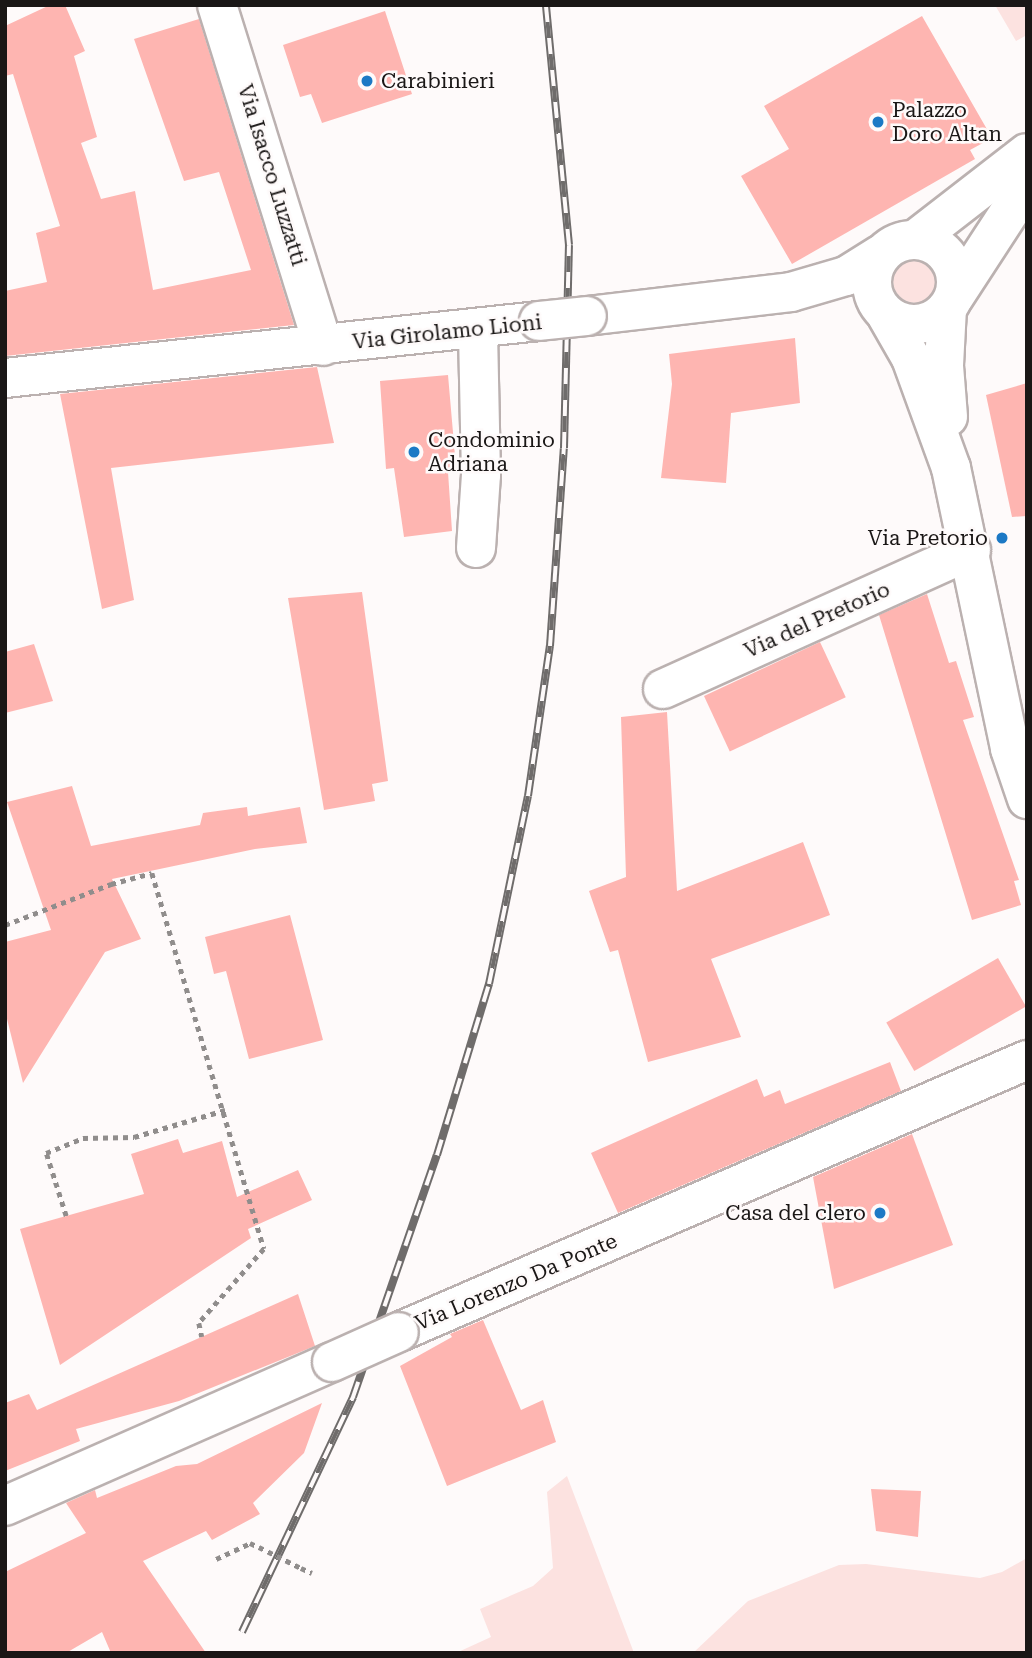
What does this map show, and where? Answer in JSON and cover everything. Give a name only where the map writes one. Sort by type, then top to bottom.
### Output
[{"type":"street","name":"Via Isacco Luzzatti","points":[[217,5],[323,346]]},
{"type":"street","points":[[916,239],[1027,153]]},
{"type":"street","points":[[887,316],[912,325],[926,323],[951,303],[1027,185]]},
{"type":"street","points":[[951,468],[944,366],[951,303],[957,284],[950,259],[930,242],[903,240],[880,255],[873,267],[872,293],[911,358],[951,468],[971,550],[1010,749],[1027,799]]},
{"type":"street","name":"Via Girolamo Lioni","points":[[5,378],[323,346],[791,292],[846,276],[880,255]]},
{"type":"street","points":[[476,548],[481,475],[478,328]]},
{"type":"street","name":"Via del Pretorio","points":[[663,689],[971,550]]},
{"type":"street","name":"Via Lorenzo Da Ponte","points":[[5,1506],[1027,1060]]},
{"type":"path","points":[[5,925],[111,884],[152,873],[225,1110],[264,1249],[199,1323],[202,1337]]},
{"type":"path","points":[[66,1216],[46,1153],[83,1138],[134,1137],[225,1110]]},
{"type":"path","points":[[216,1559],[250,1542],[312,1573]]},
{"type":"shaded area","points":[[995,5],[1027,5],[1027,35],[1016,41]]},
{"type":"shaded area","points":[[915,259],[924,260],[931,265],[936,272],[936,290],[931,297],[924,302],[915,303],[906,302],[899,297],[894,290],[893,281],[894,272],[899,265],[906,260]]},
{"type":"shaded area","points":[[567,1476],[634,1653],[456,1653],[491,1637],[480,1609],[533,1586],[553,1568],[547,1492]]},
{"type":"shaded area","points":[[1027,1558],[1027,1653],[693,1653],[748,1601],[839,1565],[866,1564],[980,1578],[1002,1572]]},
{"type":"building","points":[[50,5],[65,5],[85,51],[74,56],[97,137],[81,143],[101,199],[135,191],[153,290],[251,270],[219,172],[184,181],[134,39],[199,19],[294,325],[5,356],[5,291],[47,282],[36,233],[60,226],[13,74],[5,76],[5,26]]},
{"type":"building","points":[[385,11],[412,94],[322,123],[311,94],[300,97],[283,45]]},
{"type":"building","name":"Palazzo Doro Altan","points":[[922,16],[992,138],[970,150],[975,159],[792,264],[741,176],[789,149],[764,106]]},
{"type":"building","points":[[795,338],[800,403],[731,413],[726,483],[661,478],[672,384],[669,354]]},
{"type":"building","points":[[317,367],[334,443],[111,468],[134,600],[102,609],[60,394]]},
{"type":"building","name":"Condominio Adriana","points":[[448,375],[456,467],[448,472],[452,531],[404,537],[394,468],[386,469],[380,381]]},
{"type":"building","points":[[1027,383],[1027,516],[1012,517],[986,395]]},
{"type":"building","points":[[362,592],[388,781],[372,784],[375,801],[324,810],[288,598]]},
{"type":"building","points":[[927,594],[949,663],[956,661],[974,717],[963,720],[1019,880],[1014,881],[1021,905],[972,920],[879,615]]},
{"type":"building","points":[[820,642],[846,697],[730,751],[704,696]]},
{"type":"building","points":[[34,644],[53,701],[5,713],[5,652]]},
{"type":"building","points":[[667,712],[677,891],[803,842],[830,915],[711,959],[741,1037],[648,1062],[618,950],[610,952],[589,891],[626,877],[621,717]]},
{"type":"building","points":[[72,786],[91,846],[200,825],[203,813],[247,807],[248,816],[300,807],[307,843],[255,849],[112,879],[141,939],[105,952],[23,1083],[5,1011],[5,942],[51,930],[7,802]]},
{"type":"building","points":[[290,915],[323,1040],[249,1059],[226,971],[214,974],[205,937]]},
{"type":"building","points":[[998,958],[1026,1006],[914,1071],[886,1022]]},
{"type":"building","points":[[890,1062],[901,1091],[618,1213],[591,1153],[757,1079],[764,1097],[780,1090],[785,1104]]},
{"type":"building","name":"Casa del clero","points":[[912,1134],[953,1245],[834,1289],[813,1177]]},
{"type":"building","points":[[178,1139],[183,1153],[222,1141],[237,1197],[298,1170],[312,1200],[248,1229],[251,1238],[60,1365],[20,1229],[144,1194],[131,1154]]},
{"type":"building","points":[[298,1294],[315,1346],[179,1401],[76,1429],[80,1441],[5,1471],[5,1403],[29,1394],[37,1410]]},
{"type":"building","points":[[483,1320],[521,1410],[543,1400],[556,1442],[447,1486],[400,1366],[452,1337],[450,1334]]},
{"type":"building","points":[[322,1403],[304,1453],[253,1503],[260,1514],[212,1540],[206,1531],[143,1561],[206,1653],[111,1653],[102,1632],[66,1653],[5,1653],[5,1572],[86,1533],[66,1503],[95,1490],[97,1498],[176,1466],[197,1464]]},
{"type":"building","points":[[871,1489],[921,1491],[918,1537],[876,1531]]},
{"type":"railway","points":[[242,1632],[353,1397],[437,1155],[489,984],[528,796],[550,646],[564,448],[569,245],[546,5]]},
{"type":"place","name":"Carabinieri","points":[[367,81]]},
{"type":"place","name":"Palazzo Doro Altan","points":[[878,122]]},
{"type":"place","name":"Condominio Adriana","points":[[414,452]]},
{"type":"place","name":"Via Pretorio","points":[[1002,538]]},
{"type":"place","name":"Casa del clero","points":[[880,1213]]}]
